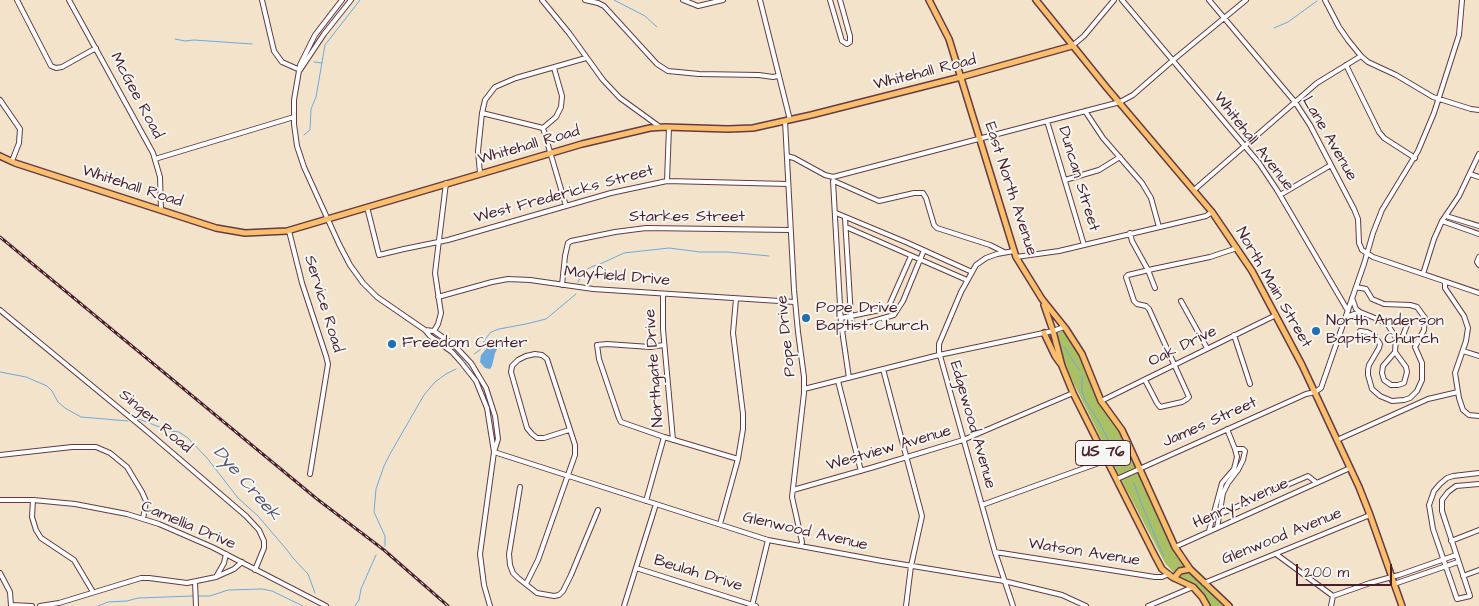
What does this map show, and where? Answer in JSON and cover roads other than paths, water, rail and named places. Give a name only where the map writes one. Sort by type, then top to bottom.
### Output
[{"type":"main road","name":"East North Avenue","points":[[929,0],[949,39],[962,77],[1015,254],[1042,299],[1082,354],[1101,401],[1122,430],[1175,547],[1190,569],[1204,583]]},
{"type":"main road","name":"North Main Street","points":[[1036,0],[1072,46],[1212,212],[1256,276],[1315,392],[1350,468],[1370,515],[1402,606]]},
{"type":"main road","name":"Whitehall Road","points":[[0,156],[229,231],[259,233],[289,231],[582,144],[650,128],[753,128],[788,121],[962,77],[1072,46]]},
{"type":"main road","name":"US 76","points":[[1042,299],[1062,366],[1073,393],[1162,569],[1174,578],[1193,587],[1207,606]]},
{"type":"main road","points":[[1044,333],[1062,366]]},
{"type":"main road","points":[[1174,578],[1180,571],[1190,569]]},
{"type":"main road","name":"US 76","points":[[1204,583],[1229,606]]},
{"type":"street","points":[[17,0],[51,66],[56,68],[62,67],[96,48]]},
{"type":"street","name":"McGee Road","points":[[69,0],[155,159],[160,177],[161,210]]},
{"type":"street","points":[[262,0],[274,51],[282,62],[300,70]]},
{"type":"street","points":[[342,0],[315,35],[300,66],[294,100],[294,117],[297,146],[304,167],[339,244],[350,265],[363,283],[378,297],[425,330],[452,352],[476,381],[487,408],[494,452]]},
{"type":"street","points":[[300,70],[324,34],[351,0]]},
{"type":"street","points":[[542,0],[603,80],[620,98],[660,127]]},
{"type":"street","points":[[586,0],[604,6],[658,64],[668,71],[699,74],[778,76]]},
{"type":"street","points":[[683,0],[698,6],[723,0]]},
{"type":"street","name":"Pope Drive","points":[[760,0],[788,121],[787,156],[790,230],[804,389],[792,490],[793,505],[802,542],[801,546]]},
{"type":"street","points":[[830,0],[842,41],[847,44],[850,42],[850,36],[840,0]]},
{"type":"street","points":[[1072,46],[1084,36],[1114,0]]},
{"type":"street","name":"Whitehall Avenue","points":[[1122,0],[1245,146],[1280,195],[1348,311]]},
{"type":"street","name":"Lane Avenue","points":[[1209,0],[1295,102],[1310,125],[1354,209],[1358,219],[1359,243],[1362,250],[1367,254]]},
{"type":"street","points":[[833,179],[979,138],[1120,102],[1133,95],[1246,0]]},
{"type":"street","points":[[1326,0],[1339,28],[1361,56],[1439,100],[1479,110]]},
{"type":"street","points":[[1315,392],[1323,384],[1382,210],[1415,158],[1439,100],[1459,36],[1462,0]]},
{"type":"street","points":[[1194,190],[1317,83],[1361,56]]},
{"type":"street","points":[[480,173],[478,151],[482,113],[485,100],[495,87],[516,78],[586,58]]},
{"type":"street","points":[[1346,65],[1379,132],[1384,138],[1415,158]]},
{"type":"street","points":[[543,128],[556,118],[561,107],[562,96],[554,68]]},
{"type":"street","points":[[0,100],[20,129],[19,143],[12,161]]},
{"type":"street","points":[[1085,111],[1103,138],[1148,191],[1159,227]]},
{"type":"street","points":[[482,113],[543,128]]},
{"type":"street","points":[[155,159],[294,117]]},
{"type":"street","name":"Duncan Street","points":[[1047,121],[1084,245]]},
{"type":"street","points":[[667,181],[669,127]]},
{"type":"street","points":[[543,128],[566,206]]},
{"type":"street","points":[[1423,274],[1442,221],[1459,196],[1479,154]]},
{"type":"street","points":[[787,156],[879,201],[914,193],[923,194],[926,198],[934,226],[990,245],[1004,252]]},
{"type":"street","points":[[1065,180],[1099,170],[1120,157]]},
{"type":"street","points":[[1280,195],[1332,165]]},
{"type":"street","points":[[1470,174],[1479,177]]},
{"type":"street","points":[[833,179],[841,318],[849,378]]},
{"type":"street","name":"West Fredericks Street","points":[[367,208],[379,255],[439,242],[611,193],[667,181],[788,184]]},
{"type":"street","points":[[434,331],[441,313],[436,273],[446,183]]},
{"type":"street","name":"Edgewood Avenue","points":[[1013,606],[995,552],[939,355],[940,344],[967,280],[976,265],[986,258],[1004,252],[1015,254],[1050,254],[1206,216],[1212,212]]},
{"type":"street","points":[[836,213],[972,272]]},
{"type":"street","points":[[1446,216],[1479,226]]},
{"type":"street","points":[[845,218],[853,326]]},
{"type":"street","points":[[1442,221],[1479,234]]},
{"type":"street","points":[[836,226],[846,226],[967,280]]},
{"type":"street","name":"Starkes Street","points":[[562,285],[565,256],[568,243],[572,241],[646,228],[790,230]]},
{"type":"street","name":"Service Road","points":[[289,231],[302,283],[328,364],[310,474]]},
{"type":"street","points":[[1130,233],[1132,241],[1148,270],[1154,288]]},
{"type":"street","points":[[1145,380],[1156,403],[1160,407],[1165,407],[1189,397],[1149,308],[1137,304],[1126,277],[1148,270],[1210,257],[1237,248]]},
{"type":"street","points":[[842,330],[894,315],[924,250]]},
{"type":"street","points":[[1367,254],[1372,258],[1479,293]]},
{"type":"street","points":[[841,318],[888,308],[911,256]]},
{"type":"street","points":[[1479,257],[1477,262],[1479,265]]},
{"type":"street","name":"Mayfield Drive","points":[[438,297],[508,279],[530,280],[593,289],[796,302]]},
{"type":"street","points":[[1445,282],[1445,288],[1466,321],[1468,334],[1455,373],[1458,392],[1463,410],[1468,415],[1479,416]]},
{"type":"street","points":[[1356,287],[1366,289],[1372,299],[1384,304],[1417,307],[1425,318],[1424,330],[1416,347],[1422,363],[1422,380],[1420,387],[1410,398],[1392,401],[1372,389],[1368,370],[1380,344],[1375,336],[1360,331]]},
{"type":"street","name":"Northgate Drive","points":[[663,294],[664,345],[673,440]]},
{"type":"street","points":[[720,524],[738,459],[743,429],[733,333],[736,298]]},
{"type":"street","points":[[1352,298],[1356,309],[1388,325],[1396,340],[1396,352],[1406,367],[1407,372],[1404,383],[1391,385],[1384,380],[1382,373],[1384,366],[1396,352]]},
{"type":"street","points":[[1181,301],[1207,348]]},
{"type":"street","name":"Singer Road","points":[[0,310],[246,516],[259,530],[264,540],[264,548],[255,570]]},
{"type":"street","points":[[1346,317],[1360,312]]},
{"type":"street","name":"Oak Drive","points":[[1101,401],[1276,314]]},
{"type":"street","points":[[1388,325],[1392,321],[1405,321],[1406,325],[1402,338],[1396,340]]},
{"type":"street","points":[[804,389],[939,355],[1064,327]]},
{"type":"street","points":[[425,330],[434,331],[464,355],[477,370],[486,388],[495,416],[498,439],[494,452],[480,554],[484,585],[490,606]]},
{"type":"street","points":[[1234,335],[1250,384]]},
{"type":"street","points":[[664,345],[597,345],[599,359],[621,422],[738,459]]},
{"type":"street","points":[[1463,351],[1479,356]]},
{"type":"street","points":[[526,584],[538,560],[575,455],[575,445],[547,359],[542,355],[535,354],[518,360],[512,366],[511,372],[527,428],[537,438],[544,438],[569,430]]},
{"type":"street","points":[[883,369],[922,516],[906,606]]},
{"type":"street","points":[[838,381],[862,471]]},
{"type":"street","name":"James Street","points":[[1117,480],[1306,394],[1315,392]]},
{"type":"street","points":[[1337,440],[1428,399],[1458,392]]},
{"type":"street","name":"Westview Avenue","points":[[792,490],[963,440],[1073,393]]},
{"type":"street","points":[[1209,531],[1222,483],[1236,464],[1235,449],[1227,430]]},
{"type":"street","points":[[646,500],[664,437]]},
{"type":"street","points":[[0,455],[96,447],[110,453],[127,467],[142,492],[146,501],[143,519]]},
{"type":"street","points":[[1217,528],[1223,493],[1243,460],[1245,451],[1243,449],[1235,449]]},
{"type":"street","name":"Glenwood Avenue","points":[[494,452],[768,540],[1004,581],[1062,595],[1086,606]]},
{"type":"street","points":[[982,505],[1107,460]]},
{"type":"street","name":"Henry Avenue","points":[[1175,547],[1350,468]]},
{"type":"street","points":[[1479,473],[1453,476],[1440,484],[1434,491],[1429,505],[1433,529],[1458,600],[1470,596],[1442,511],[1442,500],[1456,486],[1479,484]]},
{"type":"street","name":"Henry Avenue","points":[[1220,514],[1308,476],[1317,483]]},
{"type":"street","points":[[520,487],[509,554],[510,565],[513,573],[537,593],[546,596],[554,596],[563,591],[598,510]]},
{"type":"street","name":"Camellia Drive","points":[[0,500],[54,501],[99,508],[143,519],[184,534],[326,606]]},
{"type":"street","points":[[33,500],[32,517],[41,538],[74,560],[93,592]]},
{"type":"street","points":[[624,606],[656,504]]},
{"type":"street","points":[[1430,513],[1442,511]]},
{"type":"street","name":"Glenwood Avenue","points":[[1204,583],[1370,515]]},
{"type":"street","points":[[1451,541],[1479,530]]},
{"type":"street","points":[[753,606],[768,540]]},
{"type":"street","name":"Watson Avenue","points":[[995,552],[1162,577],[1169,574]]},
{"type":"street","points":[[216,577],[224,563],[226,554]]},
{"type":"street","points":[[1276,554],[1334,596]]},
{"type":"street","points":[[1334,596],[1456,555]]},
{"type":"street","points":[[40,606],[59,603],[141,578],[195,582],[216,577],[234,569],[242,562]]},
{"type":"street","points":[[1394,584],[1458,562]]},
{"type":"street","name":"Beulah Drive","points":[[636,568],[753,606]]},
{"type":"street","points":[[1463,576],[1479,570]]},
{"type":"street","points":[[0,573],[10,592],[11,606],[32,606]]},
{"type":"street","points":[[195,582],[196,606]]},
{"type":"street","points":[[1148,606],[1193,587]]},
{"type":"street","points":[[1331,606],[1334,596]]},
{"type":"water","points":[[496,341],[500,344],[495,353],[492,366],[490,369],[485,368],[480,362],[481,355],[492,342]]},
{"type":"waterway","points":[[304,135],[310,130],[311,109],[316,97],[325,45],[360,0]]},
{"type":"waterway","points":[[614,0],[645,16],[657,27]]},
{"type":"waterway","points":[[1274,28],[1288,22],[1317,1]]},
{"type":"waterway","points":[[175,39],[252,44]]},
{"type":"waterway","points":[[314,62],[322,63]]},
{"type":"waterway","points":[[578,282],[584,271],[624,253],[669,248],[700,252],[728,252],[769,256]]},
{"type":"waterway","points":[[474,354],[480,350],[491,332],[546,319],[576,294]]},
{"type":"waterway","points":[[1064,347],[1080,371]]},
{"type":"waterway","points":[[385,546],[385,536],[374,512],[376,489],[384,466],[424,395],[435,382],[456,369]]},
{"type":"waterway","name":"Dye Creek","points":[[0,372],[26,377],[47,386],[58,402],[81,417],[128,421]]},
{"type":"waterway","points":[[1082,375],[1082,392],[1085,400],[1121,464]]},
{"type":"waterway","name":"Dye Creek","points":[[136,418],[170,431],[179,432],[188,438],[207,458],[238,498],[258,516],[308,574],[315,593]]},
{"type":"waterway","points":[[1134,483],[1164,557]]},
{"type":"waterway","points":[[355,606],[376,555]]},
{"type":"waterway","points":[[198,596],[210,596],[228,590],[262,589],[272,591],[303,606]]},
{"type":"waterway","points":[[98,606],[108,602],[127,601],[138,598],[193,596]]},
{"type":"railway","points":[[0,237],[317,499],[384,550],[448,606]]},
{"type":"place","name":"Pope Drive Baptist Church","points":[[806,318]]},
{"type":"place","name":"North Anderson Baptist Church","points":[[1316,331]]},
{"type":"place","name":"Freedom Center","points":[[392,344]]}]
